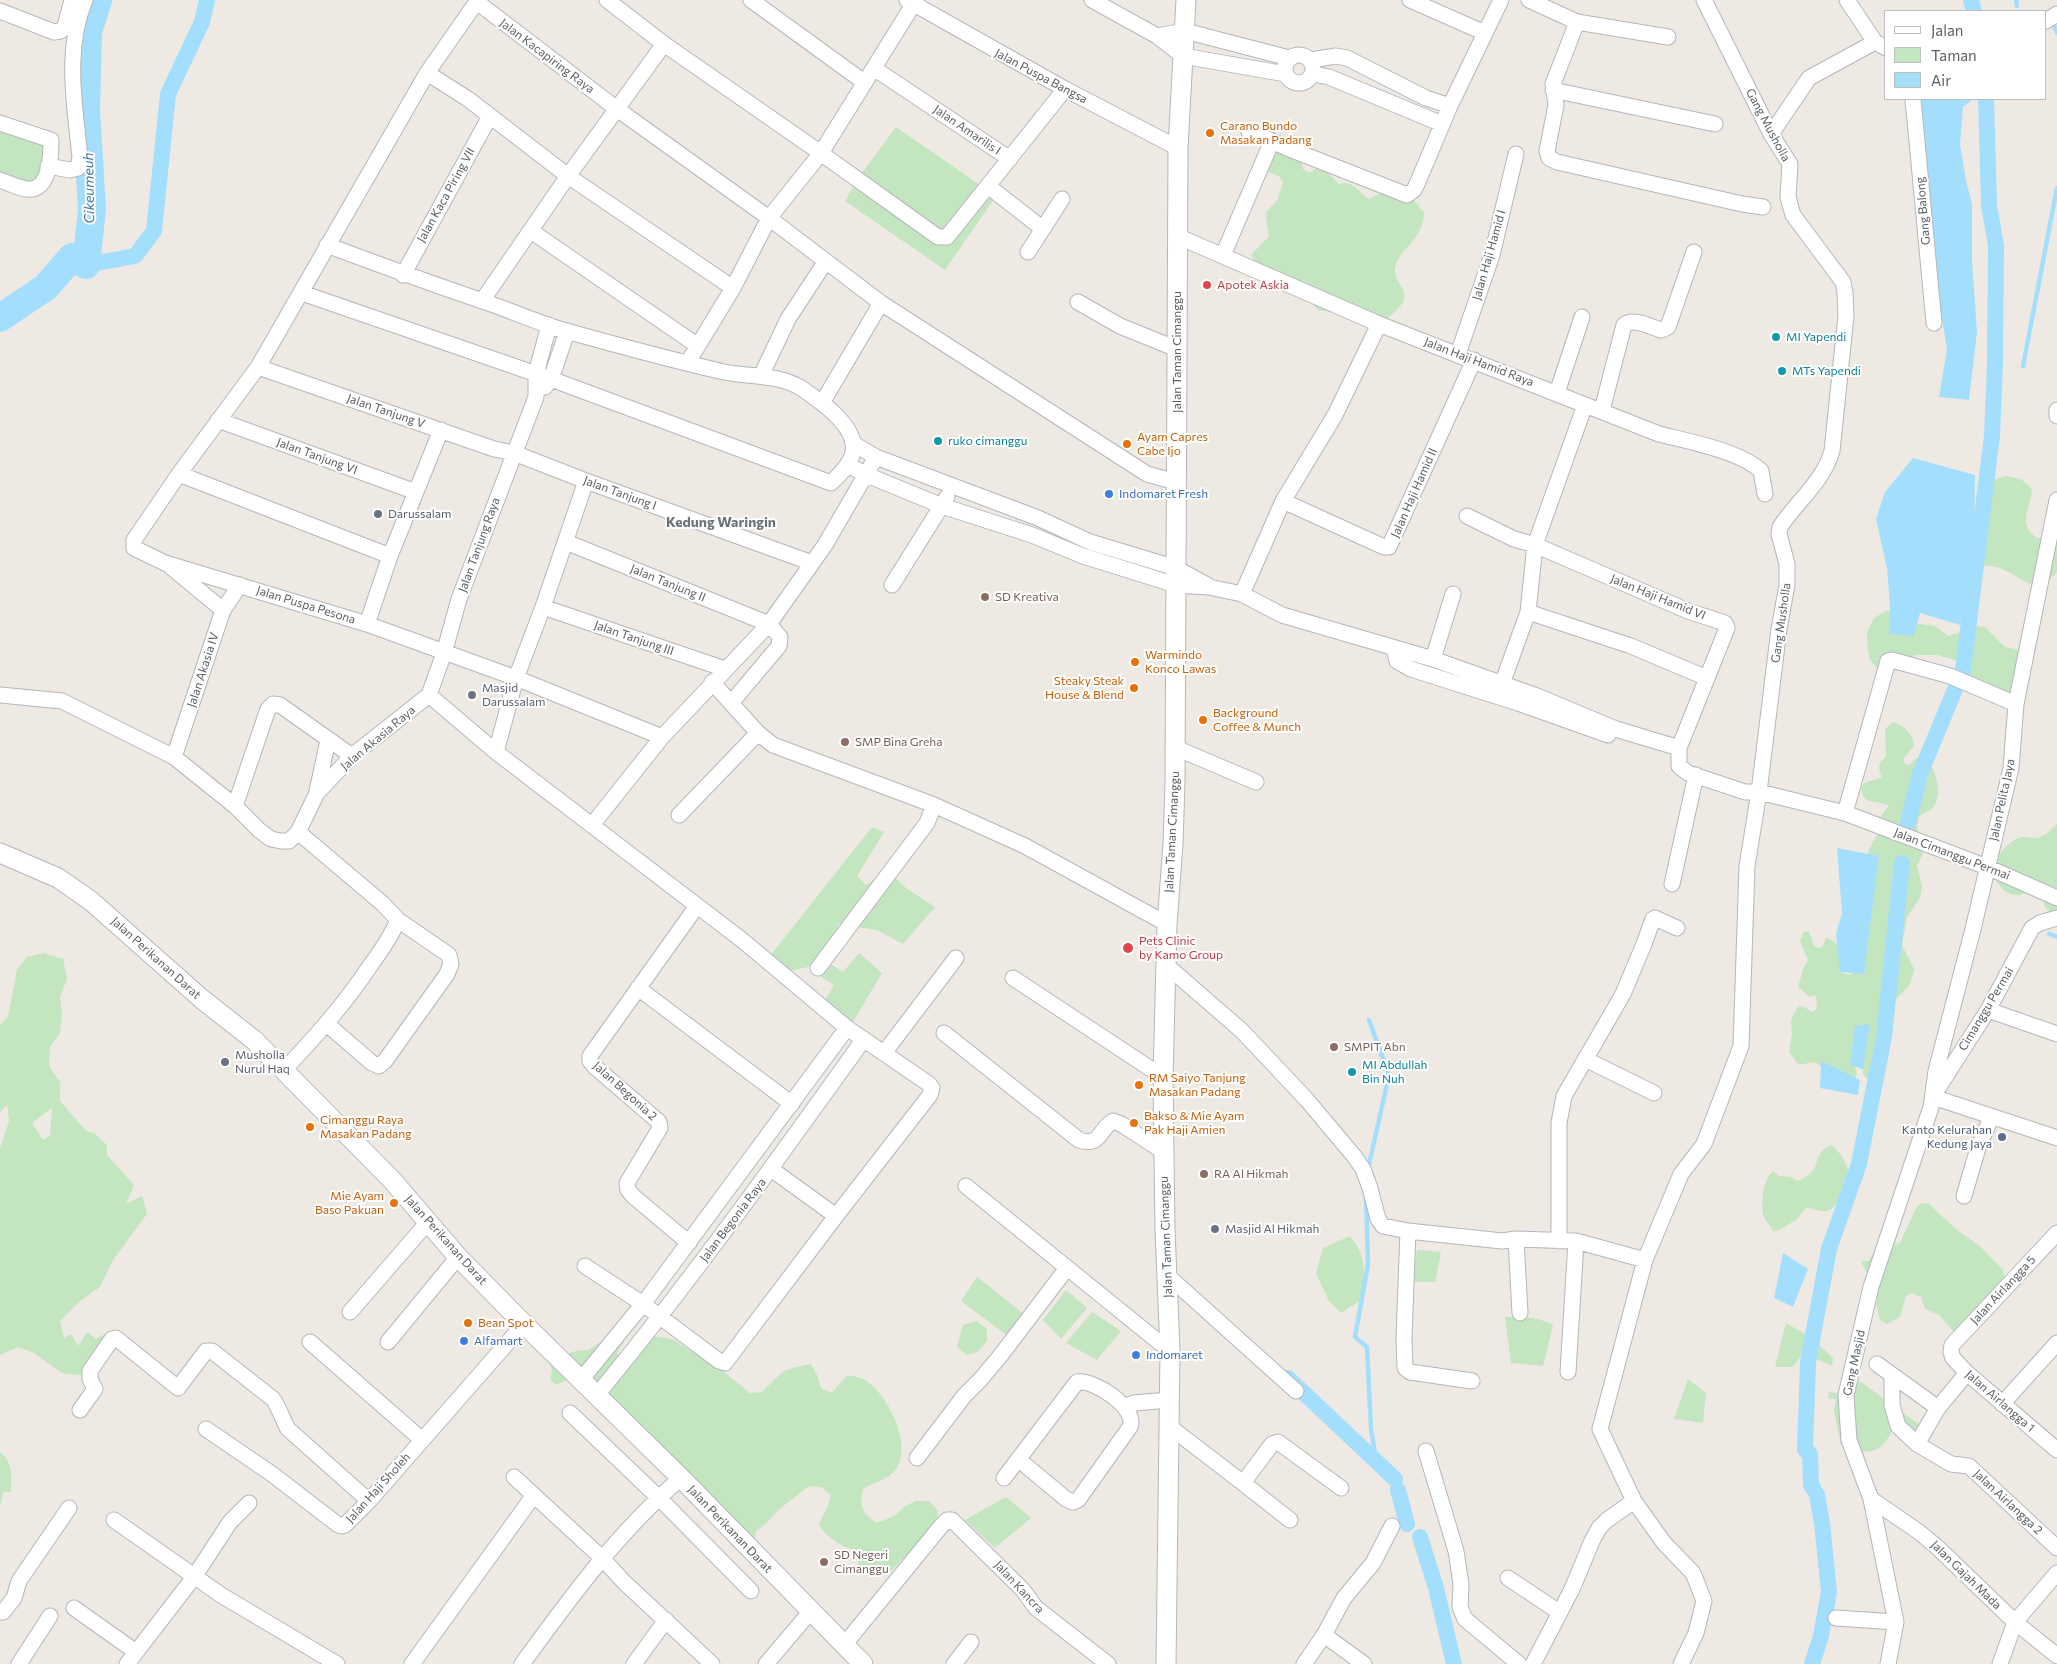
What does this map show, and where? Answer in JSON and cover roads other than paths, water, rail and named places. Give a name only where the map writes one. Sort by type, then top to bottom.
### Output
[{"type":"street","points":[[0,11],[54,32],[61,31],[65,26],[72,0]]},
{"type":"street","points":[[48,166],[70,170],[78,168],[80,158],[73,92],[73,41],[79,14],[85,0]]},
{"type":"street","points":[[607,0],[664,44],[938,237],[947,236],[1010,158]]},
{"type":"street","points":[[750,0],[864,82]]},
{"type":"street","points":[[1092,0],[1157,36],[1183,56],[1286,74]]},
{"type":"street","name":"Jalan Taman Cimanggu","points":[[1166,1664],[1170,1350],[1165,1230],[1163,1077],[1166,965],[1174,844],[1178,148],[1186,0]]},
{"type":"street","points":[[1410,0],[1485,33]]},
{"type":"street","points":[[1250,132],[1407,195],[1410,194],[1418,184],[1450,106],[1501,0]]},
{"type":"street","points":[[1528,0],[1577,22],[1668,37]]},
{"type":"street","name":"Gang Musholla","points":[[1681,1664],[1696,1633],[1704,1601],[1693,1573],[1664,1543],[1634,1501],[1600,1429],[1645,1260],[1680,1174],[1704,1144],[1741,1046],[1747,866],[1759,792],[1779,629],[1787,585],[1787,564],[1780,527],[1829,463],[1832,451],[1846,316],[1843,282],[1793,216],[1788,197],[1790,164],[1772,134],[1704,0]]},
{"type":"street","points":[[1772,134],[1809,78],[1880,45],[1847,0]]},
{"type":"street","points":[[390,556],[179,474],[258,367],[427,73],[477,1]]},
{"type":"street","name":"Jalan Kacapiring Raya","points":[[477,1],[617,109],[769,218],[881,303],[1147,474],[1176,482]]},
{"type":"street","points":[[688,362],[733,288],[769,218],[821,153],[864,82],[875,69],[912,2]]},
{"type":"street","name":"Jalan Puspa Bangsa","points":[[912,2],[1065,89],[1178,148]]},
{"type":"street","points":[[1577,22],[1556,76],[1553,90],[1556,106],[1547,151],[1549,158],[1553,161],[1742,204],[1763,207]]},
{"type":"street","points":[[1157,36],[1185,31],[1289,58]]},
{"type":"street","points":[[482,301],[568,176],[664,44]]},
{"type":"street","points":[[1442,124],[1329,77],[1312,67],[1302,54],[1289,58],[1286,63],[1286,74],[1291,81],[1299,83],[1307,80],[1312,67],[1336,56],[1346,58],[1426,98],[1450,106]]},
{"type":"street","name":"Jalan Amarilis I","points":[[875,69],[1010,158],[1065,89]]},
{"type":"street","points":[[427,73],[468,99],[568,176],[733,288]]},
{"type":"street","points":[[1553,90],[1715,124]]},
{"type":"street","name":"Gang Balong","points":[[1913,100],[1934,323]]},
{"type":"street","name":"Jalan Kaca Piring VII","points":[[402,274],[490,116]]},
{"type":"street","points":[[0,124],[51,140],[48,166],[45,178],[40,186],[28,189],[0,180]]},
{"type":"street","points":[[1223,255],[1272,141]]},
{"type":"street","name":"Jalan Haji Hamid I","points":[[1458,354],[1492,255],[1516,154]]},
{"type":"street","points":[[988,186],[1043,230]]},
{"type":"street","points":[[1028,252],[1062,199]]},
{"type":"street","points":[[530,231],[698,346]]},
{"type":"street","name":"Jalan Haji Hamid Raya","points":[[1177,236],[1379,324],[1602,410],[1658,434],[1707,446],[1749,463],[1761,471],[1765,494]]},
{"type":"street","points":[[328,245],[402,274],[567,332],[725,372],[761,376],[788,382],[799,387],[839,418],[848,430],[854,444],[848,465],[831,483]]},
{"type":"street","points":[[1602,410],[1624,325],[1634,321],[1661,330],[1668,327],[1694,252]]},
{"type":"street","points":[[761,376],[788,319],[826,261]]},
{"type":"street","points":[[302,293],[543,376],[831,483],[854,495]]},
{"type":"street","points":[[1078,302],[1120,326],[1177,349]]},
{"type":"street","points":[[822,403],[881,303]]},
{"type":"street","points":[[1557,393],[1582,317]]},
{"type":"street","points":[[1242,594],[1283,501],[1335,415],[1379,324]]},
{"type":"street","name":"Jalan Tanjung Raya","points":[[429,695],[444,653],[459,599],[536,398],[543,376],[549,325]]},
{"type":"street","name":"Jalan Tanjung Raya","points":[[543,376],[567,332]]},
{"type":"street","name":"Jalan Haji Hamid II","points":[[1283,501],[1389,547],[1474,360]]},
{"type":"street","name":"Jalan Tanjung V","points":[[258,367],[494,449],[514,453]]},
{"type":"street","points":[[1502,684],[1528,612],[1535,545],[1585,405]]},
{"type":"street","points":[[2057,410],[2057,416]]},
{"type":"street","name":"Jalan Tanjung VI","points":[[218,420],[416,492]]},
{"type":"street","points":[[368,624],[390,556],[442,430]]},
{"type":"street","points":[[854,444],[876,456],[953,488],[1038,518],[1090,542],[1176,577],[1207,587],[1242,594],[1282,615],[1432,659],[1679,752]]},
{"type":"street","name":"Jalan Tanjung I","points":[[514,453],[586,481],[812,562]]},
{"type":"street","points":[[592,825],[662,737],[712,682],[769,624],[812,562],[876,456]]},
{"type":"street","points":[[848,465],[866,475],[942,506],[1032,534],[1082,556],[1176,577]]},
{"type":"street","name":"Jalan Puspa Pesona","points":[[179,474],[134,540],[134,548],[165,563],[368,624],[516,678],[662,737]]},
{"type":"street","points":[[496,752],[516,678],[543,607],[586,481]]},
{"type":"street","points":[[892,586],[953,488]]},
{"type":"street","name":"Jalan Pelita Jaya","points":[[1933,1097],[1936,1071],[2011,768],[2016,704],[2057,500]]},
{"type":"street","points":[[1467,516],[1514,539],[1535,545]]},
{"type":"street","points":[[1032,534],[1038,518]]},
{"type":"street","name":"Jalan Tanjung II","points":[[566,542],[769,624]]},
{"type":"street","name":"Jalan Haji Hamid VI","points":[[1535,545],[1688,611],[1725,623],[1727,628],[1707,678]]},
{"type":"street","name":"Jalan Puspa Pesona","points":[[165,563],[224,610]]},
{"type":"street","name":"Jalan Akasia IV","points":[[174,758],[224,610],[240,585]]},
{"type":"street","points":[[1432,659],[1453,594]]},
{"type":"street","name":"Jalan Tanjung III","points":[[543,607],[725,669]]},
{"type":"street","points":[[1528,612],[1631,646],[1707,678],[1679,752],[1679,766],[1688,773],[1696,775],[1672,884]]},
{"type":"street","points":[[731,703],[780,646],[780,637],[769,624]]},
{"type":"street","points":[[1394,648],[1397,661],[1411,669],[1518,703],[1595,731],[1679,752]]},
{"type":"street","points":[[1845,814],[1886,664],[1892,660],[1950,676],[2016,704]]},
{"type":"street","points":[[712,682],[758,733],[773,745],[934,805],[1025,846],[1168,924]]},
{"type":"street","points":[[0,695],[62,700],[174,758],[235,806],[250,822],[272,839],[289,841],[298,832],[383,904],[398,920],[449,955],[451,964],[447,974],[385,1061],[379,1066],[372,1063],[328,1024]]},
{"type":"street","points":[[429,695],[496,752],[742,940],[847,1028],[929,1084],[932,1088],[930,1095],[725,1363],[719,1361],[643,1304],[585,1266]]},
{"type":"street","name":"Jalan Akasia Raya","points":[[298,832],[317,792],[352,756],[429,695]]},
{"type":"street","points":[[235,806],[268,709],[273,704],[280,705],[352,756]]},
{"type":"street","points":[[679,815],[758,733]]},
{"type":"street","points":[[317,792],[328,740]]},
{"type":"street","points":[[1176,748],[1256,782]]},
{"type":"street","name":"Jalan Cimanggu Permai","points":[[1696,775],[1745,792],[1759,792],[1845,814],[1987,867],[2057,898]]},
{"type":"street","points":[[818,968],[927,824],[934,805]]},
{"type":"street","name":"Jalan Perikanan Darat","points":[[0,853],[58,878],[92,901],[203,1000],[254,1040],[392,1180],[458,1257],[863,1664]]},
{"type":"street","name":"Jalan Begonia 2","points":[[689,1243],[628,1190],[627,1183],[660,1128],[659,1122],[590,1061],[590,1056],[697,906]]},
{"type":"street","points":[[1559,1241],[1559,1123],[1564,1096],[1623,994],[1644,944],[1652,919],[1655,918],[1677,928]]},
{"type":"street","points":[[2040,923],[2057,918]]},
{"type":"street","points":[[284,1070],[328,1024],[386,943],[398,920]]},
{"type":"street","points":[[2040,923],[2057,930]]},
{"type":"street","name":"Cimanggu Permai","points":[[1933,1097],[1988,1010],[2032,928],[2040,923]]},
{"type":"street","points":[[884,1054],[956,958]]},
{"type":"street","points":[[1166,965],[1242,1031],[1307,1100],[1354,1156],[1363,1169],[1380,1224],[1388,1228],[1408,1231],[1502,1241],[1516,1239],[1576,1241],[1645,1260]]},
{"type":"street","points":[[1013,978],[1163,1077]]},
{"type":"street","points":[[638,988],[792,1104]]},
{"type":"street","points":[[1988,1010],[2057,1034]]},
{"type":"street","name":"Jalan Begonia Raya","points":[[580,1381],[643,1304],[847,1028]]},
{"type":"street","points":[[944,1033],[1079,1140],[1088,1143],[1095,1141],[1108,1124],[1114,1121],[1164,1152]]},
{"type":"street","name":"Jalan Begonia Raya","points":[[596,1396],[660,1318],[771,1169],[864,1039]]},
{"type":"street","points":[[1586,1059],[1654,1093]]},
{"type":"street","points":[[1933,1097],[1991,1118],[2057,1138]]},
{"type":"street","name":"Gang Masjid","points":[[1888,1664],[1896,1622],[1871,1499],[1849,1440],[1846,1395],[1871,1287],[1933,1097]]},
{"type":"street","points":[[1964,1196],[1978,1148],[1991,1118]]},
{"type":"street","points":[[771,1169],[836,1216]]},
{"type":"street","points":[[966,1186],[1170,1350]]},
{"type":"street","points":[[350,1312],[428,1222]]},
{"type":"street","points":[[1408,1231],[1404,1337],[1405,1368],[1410,1372],[1472,1381]]},
{"type":"street","name":"Jalan Airlangga 5","points":[[1951,1348],[2057,1233]]},
{"type":"street","points":[[1516,1239],[1520,1313]]},
{"type":"street","points":[[1568,1372],[1576,1241]]},
{"type":"street","points":[[388,1342],[458,1257]]},
{"type":"street","points":[[917,1458],[964,1396],[1002,1355],[1067,1268]]},
{"type":"street","points":[[1168,1276],[1296,1391]]},
{"type":"street","name":"Jalan Haji Sholeh","points":[[206,1429],[272,1474],[341,1526],[351,1520],[369,1501],[421,1439],[524,1324]]},
{"type":"street","points":[[80,1410],[95,1389],[89,1376],[92,1367],[112,1339],[116,1338],[178,1388],[201,1356],[206,1351],[212,1351],[273,1399],[280,1409],[288,1429],[369,1501]]},
{"type":"street","points":[[310,1342],[421,1439]]},
{"type":"street","points":[[2002,1404],[2057,1342]]},
{"type":"street","name":"Jalan Airlangga 1","points":[[1951,1348],[1953,1358],[1967,1373],[2057,1450]]},
{"type":"street","points":[[1877,1364],[1938,1408]]},
{"type":"street","points":[[1917,1444],[1938,1408],[1967,1373]]},
{"type":"street","name":"Jalan Airlangga 2","points":[[1892,1376],[1892,1404],[1898,1426],[1917,1444],[1951,1464],[1969,1466],[2057,1548]]},
{"type":"street","points":[[1004,1478],[1018,1459],[1077,1382],[1084,1381],[1095,1385],[1125,1406],[1132,1417],[1130,1427],[1078,1500],[1073,1502],[1066,1499],[1018,1459]]},
{"type":"street","points":[[1125,1406],[1134,1403],[1169,1400]]},
{"type":"street","points":[[570,1413],[659,1498],[751,1591]]},
{"type":"street","points":[[1170,1427],[1290,1520]]},
{"type":"street","points":[[1243,1482],[1272,1444],[1278,1442],[1342,1488]]},
{"type":"street","points":[[1426,1451],[1456,1551],[1461,1584],[1460,1607],[1465,1619],[1519,1664]]},
{"type":"street","points":[[514,1477],[602,1558],[624,1582],[712,1664]]},
{"type":"street","points":[[522,1664],[602,1558],[680,1478]]},
{"type":"street","points":[[412,1664],[534,1495]]},
{"type":"street","name":"Jalan Gajah Mada","points":[[1871,1499],[1936,1546],[2015,1622],[2057,1656]]},
{"type":"street","points":[[1533,1664],[1572,1589],[1599,1528],[1606,1520],[1634,1501]]},
{"type":"street","points":[[127,1664],[194,1577],[230,1522],[249,1503]]},
{"type":"street","points":[[0,1612],[3,1612],[9,1606],[19,1581],[69,1508]]},
{"type":"street","points":[[114,1520],[194,1577],[337,1664]]},
{"type":"street","name":"Jalan Kancra","points":[[844,1645],[942,1525],[947,1520],[952,1520],[1023,1590],[1036,1608],[1108,1664]]},
{"type":"street","points":[[1304,1664],[1324,1635],[1344,1598],[1373,1562],[1392,1526]]},
{"type":"street","points":[[2000,1664],[2015,1622],[2057,1573]]},
{"type":"street","points":[[1508,1578],[1559,1612]]},
{"type":"street","points":[[74,1608],[136,1652]]},
{"type":"street","points":[[766,1664],[810,1611]]},
{"type":"street","points":[[20,1664],[50,1616]]},
{"type":"street","points":[[1836,1618],[1896,1622]]},
{"type":"street","points":[[634,1664],[666,1620]]},
{"type":"street","points":[[1324,1635],[1364,1664]]},
{"type":"street","points":[[954,1664],[972,1642]]},
{"type":"water","points":[[1917,100],[1972,100],[1963,107],[1960,144],[1972,204],[1972,261],[1977,332],[1969,400],[1939,397],[1947,349],[1934,270]]},
{"type":"water","points":[[1913,458],[1975,475],[1974,554],[1960,625],[1920,613],[1914,636],[1889,634],[1890,608],[1887,568],[1876,519],[1885,492]]},
{"type":"water","points":[[1837,848],[1879,856],[1864,974],[1840,972],[1836,934],[1842,913]]},
{"type":"water","points":[[1870,1024],[1863,1069],[1850,1065],[1855,1026]]},
{"type":"water","points":[[1821,1061],[1860,1080],[1858,1095],[1820,1088]]},
{"type":"water","points":[[1783,1253],[1808,1269],[1793,1307],[1774,1298]]},
{"type":"waterway","name":"Cikeumeuh","points":[[0,318],[46,287],[72,257],[86,265],[92,209],[86,110],[88,32],[98,0]]},
{"type":"waterway","points":[[86,265],[135,256],[154,231],[168,94],[202,22],[207,0]]},
{"type":"waterway","points":[[1971,0],[1974,10]]},
{"type":"waterway","points":[[2016,0],[2017,6]]},
{"type":"waterway","points":[[2052,20],[2057,33]]},
{"type":"waterway","points":[[1908,823],[1920,774],[1963,670],[1992,436],[1996,246],[1989,205],[1986,100]]},
{"type":"waterway","points":[[2023,366],[2057,188]]},
{"type":"waterway","points":[[1812,1664],[1821,1636],[1829,1592],[1822,1523],[1817,1495],[1811,1485],[1810,1454],[1805,1450],[1808,1362],[1829,1249],[1859,1164],[1884,1037],[1902,863]]},
{"type":"waterway","points":[[2049,934],[2057,937]]},
{"type":"waterway","points":[[1368,1169],[1389,1075],[1369,1020]]},
{"type":"waterway","points":[[1366,1196],[1368,1264],[1355,1337],[1367,1347],[1371,1429],[1376,1459]]},
{"type":"waterway","points":[[1288,1378],[1395,1479]]},
{"type":"waterway","points":[[1398,1490],[1407,1524]]},
{"type":"waterway","points":[[1420,1537],[1436,1588],[1454,1664]]},
{"type":"place","name":"Carano Bundo Masakan Padang","points":[[1210,133]]},
{"type":"place","name":"Apotek Askia","points":[[1207,285]]},
{"type":"place","name":"MI Yapendi","points":[[1776,337]]},
{"type":"place","name":"MTs Yapendi","points":[[1782,371]]},
{"type":"place","name":"ruko cimanggu","points":[[938,441]]},
{"type":"place","name":"Ayam Capres Cabe Ijo","points":[[1127,444]]},
{"type":"place","name":"Indomaret Fresh","points":[[1109,494]]},
{"type":"place","name":"Darussalam","points":[[378,514]]},
{"type":"place","name":"SD Kreativa","points":[[985,597]]},
{"type":"place","name":"Warmindo Konco Lawas","points":[[1135,662]]},
{"type":"place","name":"Steaky Steak House & Blend","points":[[1134,688]]},
{"type":"place","name":"Masjid Darussalam","points":[[472,695]]},
{"type":"place","name":"Background Coffee & Munch","points":[[1203,720]]},
{"type":"place","name":"SMP Bina Greha","points":[[845,742]]},
{"type":"place","name":"Pets Clinic by Kamo Group","points":[[1128,948]]},
{"type":"place","name":"SMPIT Abn","points":[[1334,1047]]},
{"type":"place","name":"Musholla Nurul Haq","points":[[225,1062]]},
{"type":"place","name":"MI Abdullah Bin Nuh","points":[[1352,1072]]},
{"type":"place","name":"RM Saiyo Tanjung Masakan Padang","points":[[1139,1085]]},
{"type":"place","name":"Bakso & Mie Ayam Pak Haji Amien","points":[[1134,1123]]},
{"type":"place","name":"Cimanggu Raya Masakan Padang","points":[[310,1127]]},
{"type":"place","name":"Kanto Kelurahan Kedung Jaya","points":[[2002,1137]]},
{"type":"place","name":"RA Al Hikmah","points":[[1204,1174]]},
{"type":"place","name":"Mie Ayam Baso Pakuan","points":[[394,1203]]},
{"type":"place","name":"Masjid Al Hikmah","points":[[1215,1229]]},
{"type":"place","name":"Bean Spot","points":[[468,1323]]},
{"type":"place","name":"Alfamart","points":[[464,1341]]},
{"type":"place","name":"Indomaret","points":[[1136,1355]]},
{"type":"place","name":"SD Negeri Cimanggu","points":[[824,1562]]},
{"type":"district","name":"Kedung Waringin","points":[[721,522]]}]
